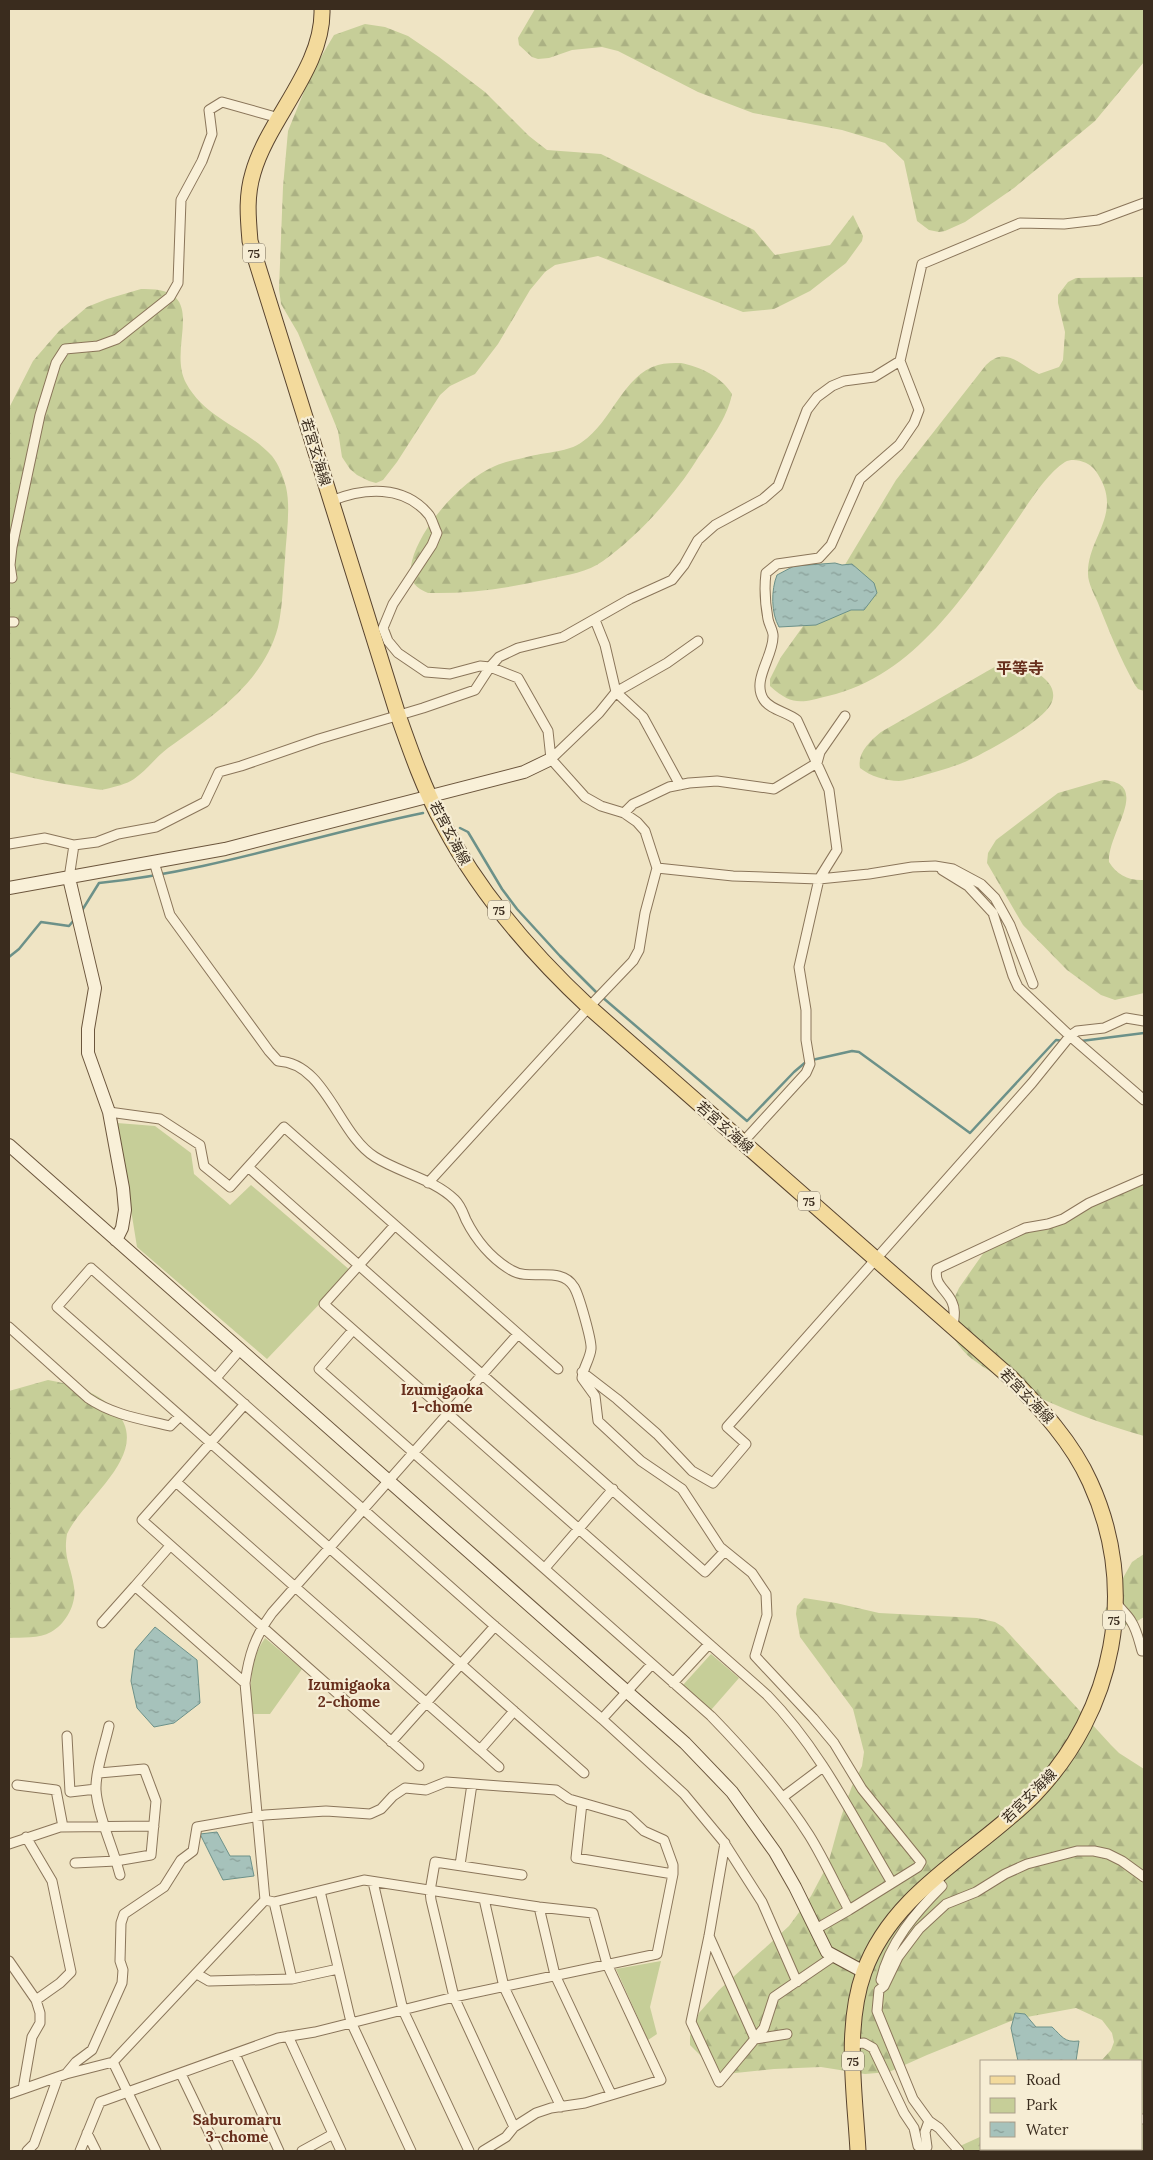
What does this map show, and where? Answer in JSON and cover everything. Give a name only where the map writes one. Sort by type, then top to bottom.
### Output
[{"type":"main road","name":"若宮玄海線","points":[[322,9],[319,31],[308,63],[265,144],[253,173],[247,207],[250,241],[398,715],[430,797],[461,856],[488,896],[515,932],[550,970],[589,1007],[1011,1378],[1043,1411],[1076,1456],[1090,1480],[1109,1536],[1114,1562],[1116,1602],[1111,1649],[1099,1692],[1088,1720],[1062,1762],[1033,1795],[994,1831],[917,1894],[896,1916],[864,1972],[857,2000],[853,2044],[858,2151]]},
{"type":"street","points":[[12,578],[10,565],[12,547],[40,415],[56,363],[65,349],[98,346],[117,339],[170,297],[178,283],[181,200],[202,161],[212,134],[209,110],[222,102],[279,118]]},
{"type":"street","points":[[743,1142],[806,1073],[810,1064],[806,1040],[806,1010],[799,967],[819,879],[837,850],[829,790],[797,720],[789,713],[770,706],[764,700],[760,689],[774,637],[764,591],[766,573],[778,564],[818,558],[831,545],[860,479],[899,445],[914,423],[918,410],[900,361],[922,264],[1020,223],[1064,224],[1098,220],[1144,203]]},
{"type":"street","points":[[9,844],[45,838],[74,845],[97,842],[118,834],[156,827],[202,805],[209,796],[214,778],[219,772],[475,690],[499,657],[518,648],[563,637],[630,599],[672,580],[698,540],[715,526],[763,499],[778,486],[807,410],[817,397],[832,386],[844,381],[874,377],[900,361]]},
{"type":"street","points":[[331,501],[344,496],[376,490],[399,493],[414,502],[429,515],[437,532],[432,545],[393,604],[383,628],[388,641],[398,653],[426,672],[450,674],[480,666],[490,667],[518,678],[548,731],[551,758],[585,797],[600,806],[624,813],[645,830],[657,868],[645,913],[639,950],[633,961],[428,1183]]},
{"type":"street","points":[[595,620],[605,645],[616,692],[642,717],[680,785]]},
{"type":"street","points":[[9,888],[225,849],[524,772],[551,758],[599,713],[616,692],[667,663],[698,641]]},
{"type":"street","points":[[624,813],[633,804],[669,787],[680,785],[717,781],[774,788],[816,763],[820,752],[845,716]]},
{"type":"street","points":[[74,845],[69,878],[95,988],[88,1029],[88,1054],[109,1112],[125,1210],[122,1228],[116,1240]]},
{"type":"street","points":[[154,862],[170,915],[278,1061],[298,1066],[314,1079],[351,1133],[373,1157],[428,1183],[456,1201],[474,1232],[498,1262],[515,1273],[523,1275],[560,1276],[574,1287],[591,1342],[591,1351],[582,1372],[582,1378],[595,1396],[598,1421],[641,1461],[682,1489],[724,1552],[752,1573],[766,1594],[767,1615],[755,1656],[829,1736],[862,1789],[921,1862],[918,1867],[816,1929]]},
{"type":"street","points":[[657,868],[733,876],[819,879],[912,867],[935,866],[953,869],[981,884],[995,898],[1010,925],[1033,984]]},
{"type":"street","points":[[935,866],[968,886],[993,913],[1018,987],[1070,1036],[1144,1100]]},
{"type":"street","points":[[582,1372],[637,1416],[692,1471],[713,1483],[746,1444],[727,1427],[1070,1036],[1077,1031],[1104,1028],[1126,1018],[1144,1021]]},
{"type":"street","points":[[109,1112],[160,1118],[200,1145],[204,1166],[230,1187],[284,1127],[558,1370]]},
{"type":"street","points":[[9,1145],[685,1743],[732,1792],[775,1852],[795,1887],[822,1945],[834,1956],[864,1972]]},
{"type":"street","points":[[248,1167],[705,1572],[724,1552]]},
{"type":"street","points":[[953,1327],[955,1314],[952,1301],[937,1280],[937,1269],[1025,1228],[1048,1224],[1063,1218],[1089,1203],[1144,1179]]},
{"type":"street","points":[[394,1225],[324,1304],[767,1695],[806,1740],[892,1883]]},
{"type":"street","points":[[584,1772],[57,1307],[91,1268],[494,1626],[656,1766],[684,1794],[725,1843],[762,1902],[797,1982]]},
{"type":"street","points":[[9,1326],[88,1398],[102,1407],[120,1414],[170,1426],[180,1416]]},
{"type":"street","points":[[353,1330],[319,1369],[711,1716],[741,1747],[783,1797],[810,1836],[849,1910]]},
{"type":"street","points":[[292,1979],[270,1901],[256,1817],[245,1683],[249,1655],[261,1628],[272,1613],[518,1334]]},
{"type":"street","points":[[216,1378],[240,1350]]},
{"type":"street","points":[[245,1404],[142,1520],[169,1547],[420,1766]]},
{"type":"street","points":[[176,1482],[499,1767]]},
{"type":"street","points":[[544,1568],[613,1489]]},
{"type":"street","points":[[102,1623],[169,1547]]},
{"type":"street","points":[[135,1586],[245,1683]]},
{"type":"street","points":[[1116,1602],[1123,1613],[1129,1618],[1135,1629],[1142,1651],[1144,1651]]},
{"type":"street","points":[[391,1742],[494,1626]]},
{"type":"street","points":[[673,1683],[709,1644]]},
{"type":"street","points":[[602,1719],[652,1664]]},
{"type":"street","points":[[480,1750],[514,1711]]},
{"type":"street","points":[[109,1726],[96,1789],[98,1805],[120,1875]]},
{"type":"street","points":[[67,1736],[70,1792],[96,1789]]},
{"type":"street","points":[[783,1797],[823,1768]]},
{"type":"street","points":[[76,1863],[116,1861],[151,1855],[156,1801],[144,1769],[99,1773]]},
{"type":"street","points":[[28,2151],[34,2144],[62,2076],[92,2050],[122,1983],[123,1970],[120,1961],[121,1923],[124,1914],[164,1887],[181,1860],[193,1851],[196,1827],[265,1815],[326,1811],[370,1814],[381,1809],[393,1796],[405,1788],[426,1790],[446,1782],[556,1790],[569,1799],[628,1816],[644,1831],[664,1840],[673,1865],[673,1874],[657,1954],[555,1975],[288,2036],[235,2054],[100,2102],[80,2151]]},
{"type":"street","points":[[460,1865],[472,1784]]},
{"type":"street","points":[[17,1785],[56,1790],[63,1827]]},
{"type":"street","points":[[582,1803],[576,1858],[673,1874]]},
{"type":"street","points":[[9,1844],[26,1837],[63,1827],[154,1826]]},
{"type":"street","points":[[26,1837],[52,1881],[71,1972],[60,1983],[36,2000]]},
{"type":"street","points":[[725,1843],[709,1936],[691,2022],[719,2082],[764,2028],[774,1997],[834,1956]]},
{"type":"street","points":[[879,1990],[884,1986],[898,1957],[910,1940],[946,1904],[976,1892],[1005,1874],[1027,1864],[1077,1851],[1094,1851],[1108,1854],[1122,1861],[1144,1877]]},
{"type":"street","points":[[514,2127],[454,1998],[430,1891],[435,1862],[522,1875]]},
{"type":"street","points":[[936,1878],[942,1886],[925,1903],[906,1927],[889,1958],[879,1990],[877,2011],[889,2036],[913,2099],[929,2121],[939,2128],[959,2151]]},
{"type":"street","points":[[9,2094],[62,2076],[113,2062],[270,1901],[364,1880],[539,1907],[593,1913],[607,1964],[661,2080],[585,2103],[536,2113],[483,2151]]},
{"type":"street","points":[[373,1882],[403,2010],[469,2151]]},
{"type":"street","points":[[320,1891],[351,2022],[411,2151]]},
{"type":"street","points":[[484,1899],[504,1987],[560,2107]]},
{"type":"street","points":[[539,1907],[555,1975],[611,2094]]},
{"type":"street","points":[[709,1936],[754,2039]]},
{"type":"street","points":[[9,1961],[36,2000],[40,2013],[40,2023],[32,2037],[23,2089]]},
{"type":"street","points":[[197,1974],[209,1981],[292,1979],[338,1969]]},
{"type":"street","points":[[754,2039],[787,2034]]},
{"type":"street","points":[[288,2036],[341,2151]]},
{"type":"street","points":[[853,2044],[864,2043],[873,2048],[904,2112],[914,2128],[918,2146],[924,2150],[927,2147],[925,2132],[929,2121]]},
{"type":"street","points":[[235,2054],[279,2151]]},
{"type":"street","points":[[113,2062],[156,2151]]},
{"type":"street","points":[[181,2074],[218,2151]]},
{"type":"street","points":[[88,2133],[96,2151]]},
{"type":"street","points":[[302,2151],[333,2134]]},
{"type":"green space","points":[[535,9],[1144,9],[1144,62],[1095,121],[1014,188],[965,222],[939,232],[929,230],[917,221],[904,161],[885,143],[842,130],[753,113],[698,92],[618,51],[602,47],[572,50],[549,58],[538,59],[532,57],[519,45],[518,38]]},
{"type":"green space","points":[[365,24],[385,27],[408,36],[439,57],[485,92],[529,136],[547,150],[601,154],[754,230],[775,255],[830,245],[853,215],[863,236],[862,241],[846,263],[810,291],[774,309],[743,312],[598,256],[555,265],[545,272],[530,290],[498,344],[475,374],[450,386],[440,395],[397,462],[383,480],[376,483],[369,481],[350,469],[342,457],[338,431],[298,333],[281,304],[279,289],[283,187],[288,131],[312,72],[334,35]]},
{"type":"green space","points":[[1144,277],[1144,691],[1138,689],[1124,665],[1088,577],[1089,560],[1106,512],[1107,499],[1104,485],[1092,467],[1081,461],[1073,460],[1065,462],[1058,467],[1044,482],[958,603],[913,651],[887,670],[859,686],[828,696],[804,701],[791,700],[770,686],[770,679],[781,657],[834,583],[896,480],[986,365],[993,359],[1006,357],[1039,374],[1059,367],[1063,360],[1065,332],[1058,295],[1068,282],[1076,278]]},
{"type":"green space","points":[[141,289],[163,291],[176,297],[182,308],[181,368],[186,383],[194,396],[215,415],[262,446],[277,463],[286,487],[288,504],[282,602],[280,619],[271,647],[261,665],[234,697],[164,752],[134,779],[117,786],[97,790],[9,772],[9,408],[33,361],[59,331],[87,307]]},
{"type":"green space","points":[[667,363],[681,363],[703,370],[716,377],[732,394],[730,403],[717,429],[677,488],[654,515],[616,551],[597,565],[584,570],[504,588],[428,593],[412,581],[412,561],[424,533],[444,506],[469,482],[499,464],[564,450],[577,445],[602,423],[626,388],[646,370]]},
{"type":"green space","points":[[1009,662],[1029,668],[1040,675],[1047,681],[1053,691],[1053,700],[1046,711],[1026,727],[978,756],[945,769],[912,778],[899,781],[889,780],[873,776],[860,768],[862,752],[881,732],[998,665]]},
{"type":"green space","points":[[1103,780],[1118,783],[1125,790],[1126,800],[1110,850],[1109,862],[1124,876],[1144,880],[1144,993],[1115,1000],[1101,995],[1067,970],[1023,925],[987,863],[988,853],[996,840],[1058,793]]},
{"type":"green space","points":[[117,1123],[155,1126],[191,1153],[194,1174],[230,1205],[251,1185],[351,1271],[267,1359],[137,1247]]},
{"type":"green space","points":[[1144,1177],[1144,1436],[1078,1414],[1011,1384],[972,1359],[959,1346],[945,1318],[959,1288],[987,1248],[1001,1239],[1043,1220],[1109,1200]]},
{"type":"green space","points":[[48,1380],[83,1389],[106,1402],[113,1408],[124,1424],[127,1441],[122,1457],[113,1473],[67,1534],[66,1549],[73,1579],[74,1593],[74,1600],[69,1613],[61,1624],[51,1632],[36,1637],[9,1638],[9,1391]]},
{"type":"green space","points":[[1144,1554],[1144,1617],[1128,1625],[1110,1620],[1105,1610],[1132,1562]]},
{"type":"green space","points":[[804,1598],[879,1613],[977,1618],[995,1622],[1003,1627],[1119,1753],[1144,1769],[1144,2151],[949,2151],[980,2137],[980,2150],[1143,2150],[1143,2060],[1102,2060],[1111,2050],[1114,2042],[1112,2033],[1102,2020],[1076,2008],[1016,2019],[889,2072],[865,2074],[821,2067],[726,2074],[713,2068],[690,2045],[690,2036],[699,2013],[719,1990],[789,1926],[811,1896],[828,1864],[841,1817],[852,1786],[862,1766],[864,1752],[853,1709],[800,1637],[796,1614],[797,1606]]},
{"type":"green space","points":[[265,1638],[302,1669],[270,1714],[252,1714],[251,1684],[253,1665]]},
{"type":"green space","points":[[711,1654],[739,1678],[711,1710],[683,1685]]},
{"type":"green space","points":[[661,1961],[650,2007],[657,2034],[648,2040],[616,1969]]},
{"type":"water","points":[[835,563],[842,565],[852,564],[874,583],[877,593],[864,610],[851,610],[816,625],[779,627],[774,615],[773,601],[777,575],[794,566]]},
{"type":"water","points":[[155,1627],[197,1660],[200,1703],[174,1723],[154,1727],[137,1708],[131,1681],[135,1650]]},
{"type":"water","points":[[217,1832],[230,1856],[250,1856],[254,1876],[223,1880],[200,1834]]},
{"type":"water","points":[[1015,2013],[1025,2014],[1036,2027],[1052,2027],[1067,2040],[1079,2041],[1076,2060],[1018,2060],[1011,2028]]},
{"type":"waterway","points":[[81,912],[99,883],[181,871],[423,813]]},
{"type":"waterway","points":[[460,828],[468,832],[502,889],[517,909],[598,994]]},
{"type":"waterway","points":[[9,957],[19,949],[41,922],[69,926],[74,920]]},
{"type":"waterway","points":[[602,997],[747,1121],[807,1061]]},
{"type":"waterway","points":[[1081,1041],[1144,1033]]},
{"type":"waterway","points":[[812,1060],[852,1051],[859,1052],[970,1133],[1056,1040],[1064,1041]]},
{"type":"district","name":"平等寺","points":[[1020,668]]},
{"type":"district","name":"Izumigaoka 1-chome","points":[[442,1398]]},
{"type":"district","name":"Izumigaoka 2-chome","points":[[349,1692]]},
{"type":"district","name":"Saburomaru 3-chome","points":[[237,2128]]}]
